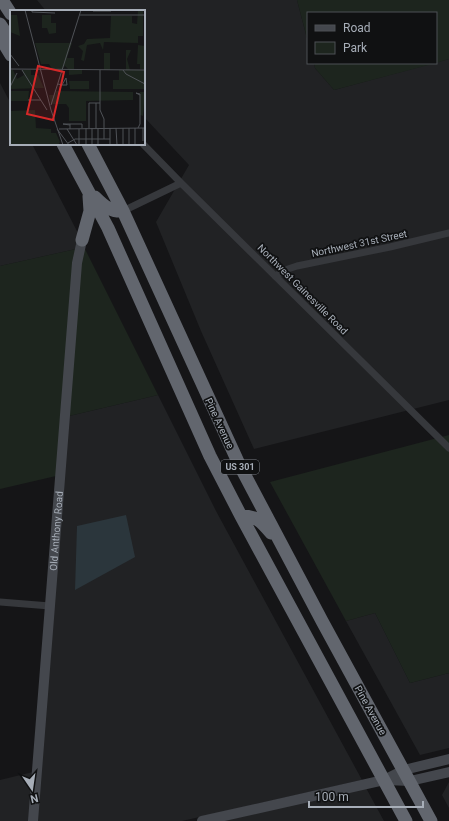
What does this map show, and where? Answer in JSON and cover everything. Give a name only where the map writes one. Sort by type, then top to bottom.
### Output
[{"type":"highway","points":[[2,0],[10,12]]},
{"type":"highway","points":[[0,24],[10,39]]},
{"type":"highway","points":[[0,37],[10,53]]},
{"type":"highway","name":"US 301","points":[[64,145],[108,228],[210,456],[406,821]]},
{"type":"highway","points":[[80,145],[84,152],[90,158],[96,159]]},
{"type":"highway","name":"Pine Avenue","points":[[89,145],[123,212],[239,464],[407,776]]},
{"type":"highway","points":[[88,190],[103,206],[114,212],[123,212]]},
{"type":"highway","points":[[82,240],[90,211],[88,190]]},
{"type":"highway","points":[[82,240],[92,229],[108,228]]},
{"type":"highway","points":[[241,516],[252,516],[262,522],[282,546]]},
{"type":"highway","name":"US 301","points":[[407,776],[431,821]]},
{"type":"street","name":"Northwest Gainesville Road","points":[[144,145],[449,448]]},
{"type":"street","points":[[123,212],[181,183]]},
{"type":"street","name":"Northwest 31st Street","points":[[275,276],[297,266],[449,234]]},
{"type":"street","name":"Old Anthony Road","points":[[33,821],[77,263],[82,240]]},
{"type":"street","points":[[0,602],[50,606]]},
{"type":"street","points":[[407,776],[449,759]]},
{"type":"street","points":[[202,821],[384,780],[449,772]]},
{"type":"shaded area","points":[[37,0],[297,0],[307,38],[307,64],[314,64],[315,68],[334,90],[430,64],[437,64],[437,62],[449,59],[449,400],[254,449],[201,331],[156,222],[189,165],[145,118],[145,10],[45,10]]},
{"type":"shaded area","points":[[0,83],[10,102],[10,145],[33,145],[79,235],[76,249],[0,266]]},
{"type":"shaded area","points":[[158,395],[216,511],[362,780],[182,821],[37,821],[69,416]]},
{"type":"shaded area","points":[[126,515],[135,557],[75,590],[77,526]]},
{"type":"shaded area","points":[[375,613],[410,683],[449,673],[449,748],[420,755],[346,621]]},
{"type":"shaded area","points":[[33,772],[29,821],[0,821],[0,780]]},
{"type":"shaded area","points":[[449,782],[449,808],[442,795]]},
{"type":"shaded area","points":[[366,788],[384,821],[222,821]]},
{"type":"green space","points":[[297,0],[449,0],[449,59],[437,63],[437,12],[307,12],[307,38]]},
{"type":"green space","points":[[314,64],[432,64],[334,90],[315,68]]},
{"type":"green space","points":[[84,247],[158,395],[69,416],[81,264]]},
{"type":"green space","points":[[76,249],[56,476],[0,489],[0,266]]},
{"type":"green space","points":[[449,435],[449,673],[410,683],[375,613],[346,621],[270,482]]}]
